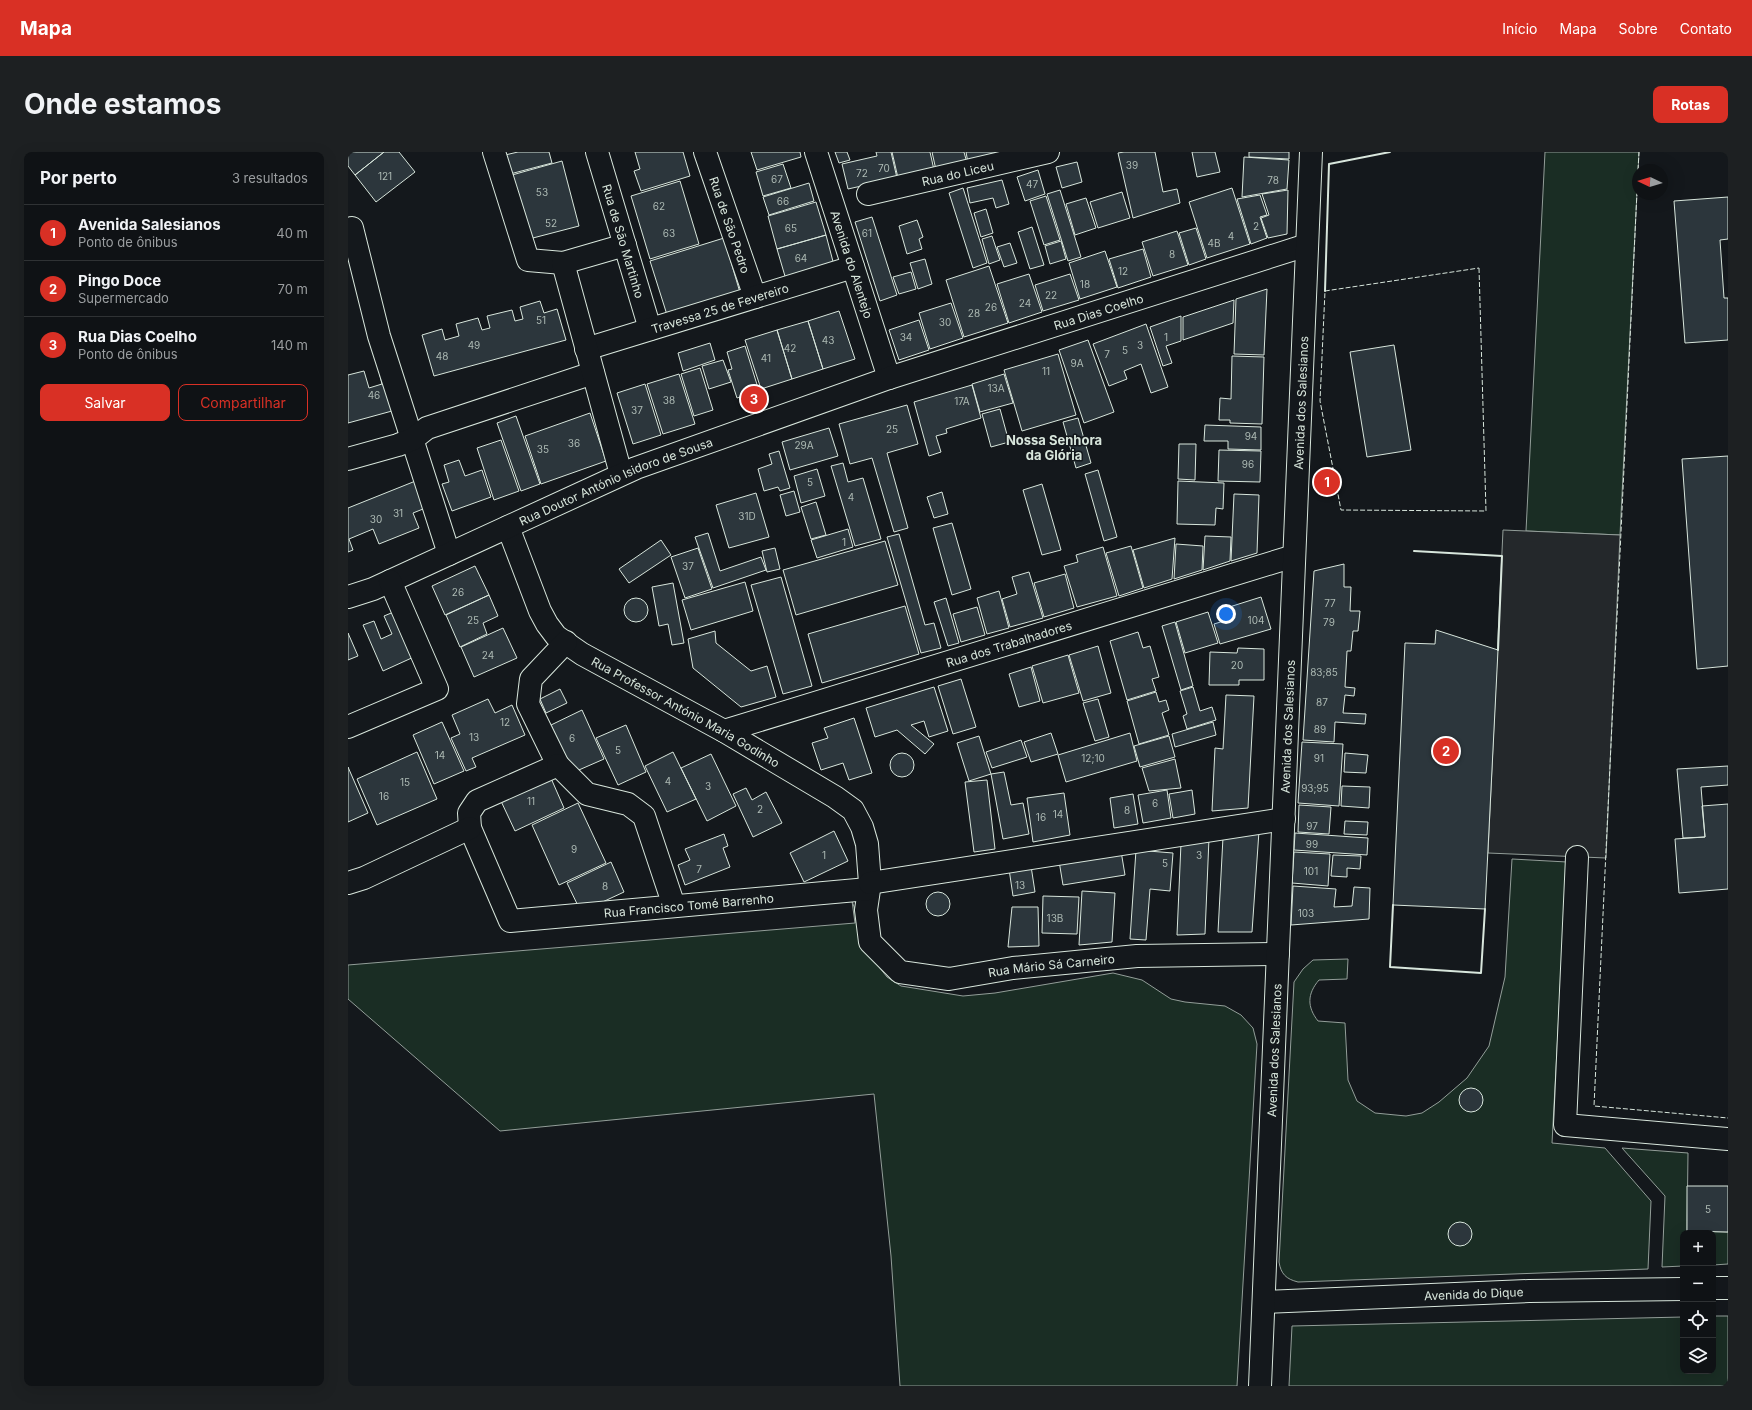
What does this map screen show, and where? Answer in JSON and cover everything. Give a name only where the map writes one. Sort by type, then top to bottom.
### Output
[{"type":"street","points":[[494,152],[528,260],[563,263],[625,245]]},
{"type":"street","name":"Rua de São Martinho","points":[[597,152],[650,329]]},
{"type":"street","name":"Rua de São Pedro","points":[[705,152],[755,298]]},
{"type":"street","name":"Avenida do Alentejo","points":[[816,152],[889,378]]},
{"type":"street","name":"Rua do Liceu","points":[[868,194],[1048,152]]},
{"type":"street","name":"Avenida dos Salesianos","points":[[1260,1386],[1312,152]]},
{"type":"street","points":[[348,251],[350,225]]},
{"type":"street","points":[[350,225],[379,336],[449,554]]},
{"type":"street","name":"Rua Dias Coelho","points":[[889,378],[1307,245]]},
{"type":"street","points":[[563,263],[621,474]]},
{"type":"street","name":"Travessa 25 de Fevereiro","points":[[586,349],[853,267]]},
{"type":"street","points":[[348,459],[398,445],[413,439],[426,428],[593,373]]},
{"type":"street","name":"Rua Doutor António Isidoro de Sousa","points":[[348,597],[390,581],[643,465],[889,378]]},
{"type":"street","name":"Rua Professor António Maria Godinho","points":[[508,527],[540,611],[556,636],[582,654],[724,731],[835,797],[853,810],[862,827],[867,844],[868,894]]},
{"type":"street","name":"Rua dos Trabalhadores","points":[[724,731],[1294,556]]},
{"type":"street","points":[[348,728],[437,689],[390,581]]},
{"type":"street","points":[[566,642],[531,679],[528,704],[558,765],[587,794],[628,804],[644,816],[674,906]]},
{"type":"street","points":[[348,883],[364,878],[470,828],[469,813],[478,801],[558,765]]},
{"type":"street","name":"Rua Francisco Tomé Barrenho","points":[[470,828],[510,921],[674,906],[868,894],[1284,819]]},
{"type":"street","points":[[1577,857],[1564,1125],[1728,1138]]},
{"type":"street","name":"Rua Mário Sá Carneiro","points":[[868,894],[870,942],[900,972],[949,979],[1014,968],[1137,956],[1278,954]]},
{"type":"street","points":[[1716,1288],[1728,1288]]},
{"type":"street","name":"Avenida do Dique","points":[[1264,1302],[1529,1291],[1680,1289]]},
{"type":"green space","points":[[1545,152],[1639,152],[1638,164],[1632,164],[1632,200],[1637,200],[1620,535],[1526,531]]},
{"type":"green space","points":[[1512,859],[1567,862],[1552,1143],[1605,1148],[1651,1201],[1648,1269],[1298,1282],[1290,1279],[1281,1270],[1279,1262],[1294,982],[1303,969],[1313,960],[1348,959],[1347,979],[1319,980],[1312,990],[1310,1006],[1314,1016],[1318,1021],[1345,1023],[1348,1080],[1357,1101],[1375,1113],[1406,1116],[1422,1113],[1439,1102],[1467,1078],[1489,1046],[1505,977]]},
{"type":"green space","points":[[852,901],[872,958],[887,977],[901,986],[963,996],[995,993],[1113,973],[1142,980],[1171,999],[1225,1006],[1241,1015],[1253,1028],[1257,1044],[1237,1386],[900,1386],[891,1256],[874,1094],[500,1131],[348,999],[348,965],[855,923]]},
{"type":"green space","points":[[1622,1148],[1688,1153],[1687,1230],[1680,1230],[1680,1266],[1662,1267],[1665,1196]]},
{"type":"green space","points":[[1716,1232],[1728,1232],[1728,1264],[1716,1265]]},
{"type":"green space","points":[[1716,1316],[1728,1316],[1728,1386],[1289,1386],[1292,1326],[1680,1317],[1680,1374],[1716,1374]]},
{"type":"shaded area","points":[[1503,530],[1620,535],[1606,858],[1488,853]]},
{"type":"building","points":[[348,152],[384,152],[355,175],[348,166]]},
{"type":"building","points":[[384,152],[399,152],[415,172],[376,202],[355,175]]},
{"type":"building","points":[[518,152],[549,152],[552,163],[510,174],[505,155]]},
{"type":"building","points":[[635,152],[683,152],[690,176],[641,191],[634,171],[640,169]]},
{"type":"building","points":[[751,152],[800,152],[801,157],[757,170]]},
{"type":"building","points":[[835,152],[847,152],[850,160],[839,163]]},
{"type":"building","points":[[876,152],[891,152],[897,178],[848,189],[842,164],[877,156]]},
{"type":"building","points":[[892,152],[930,152],[934,170],[898,178]]},
{"type":"building","points":[[932,152],[964,152],[967,163],[936,170]]},
{"type":"building","points":[[966,152],[995,152],[996,156],[968,163]]},
{"type":"building","points":[[1155,152],[1163,192],[1177,189],[1180,203],[1133,218],[1118,153]]},
{"type":"building","points":[[1192,152],[1215,152],[1220,172],[1197,177]]},
{"type":"building","points":[[1249,152],[1289,152],[1289,159],[1249,157]]},
{"type":"building","points":[[1244,157],[1289,160],[1287,189],[1242,197]]},
{"type":"building","points":[[562,161],[579,226],[529,239],[512,175]]},
{"type":"building","points":[[1077,162],[1082,182],[1062,188],[1056,167]]},
{"type":"building","points":[[783,164],[791,188],[763,196],[756,172]]},
{"type":"building","points":[[1038,170],[1045,194],[1025,201],[1017,177]]},
{"type":"building","points":[[1002,180],[1009,204],[996,208],[993,198],[970,203],[967,188]]},
{"type":"building","points":[[680,181],[699,244],[650,259],[631,196]]},
{"type":"building","points":[[809,183],[814,201],[769,215],[763,197]]},
{"type":"building","points":[[963,188],[987,263],[973,268],[949,193]]},
{"type":"building","points":[[1232,188],[1250,244],[1207,258],[1189,202]]},
{"type":"building","points":[[1060,190],[1081,257],[1068,261],[1047,194]]},
{"type":"building","points":[[1288,190],[1287,234],[1268,238],[1261,218],[1269,215],[1262,194]]},
{"type":"building","points":[[1122,192],[1130,218],[1098,228],[1090,202]]},
{"type":"building","points":[[1260,195],[1267,215],[1260,217],[1267,238],[1251,244],[1237,199]]},
{"type":"building","points":[[1046,196],[1060,240],[1044,245],[1030,201]]},
{"type":"building","points":[[1728,197],[1728,239],[1720,240],[1724,298],[1728,298],[1728,340],[1685,343],[1674,201]]},
{"type":"building","points":[[1086,198],[1096,228],[1075,235],[1066,204]]},
{"type":"building","points":[[816,202],[826,235],[777,249],[768,216]]},
{"type":"building","points":[[986,209],[993,233],[981,237],[974,213]]},
{"type":"building","points":[[872,217],[897,295],[880,301],[855,222]]},
{"type":"building","points":[[917,220],[923,237],[919,239],[922,249],[907,254],[899,226]]},
{"type":"building","points":[[1032,227],[1044,265],[1030,269],[1018,232]]},
{"type":"building","points":[[1196,228],[1206,259],[1189,265],[1179,233]]},
{"type":"building","points":[[1177,231],[1188,265],[1153,276],[1142,242]]},
{"type":"building","points":[[826,235],[835,269],[787,283],[777,249]]},
{"type":"building","points":[[992,236],[1000,260],[989,264],[982,239]]},
{"type":"building","points":[[724,238],[741,296],[668,318],[650,261]]},
{"type":"building","points":[[1061,241],[1066,259],[1050,264],[1045,246]]},
{"type":"building","points":[[1010,243],[1017,263],[1004,267],[997,247]]},
{"type":"building","points":[[1143,249],[1151,277],[1118,288],[1109,259]]},
{"type":"building","points":[[1105,251],[1117,287],[1080,299],[1069,263]]},
{"type":"building","points":[[925,259],[932,284],[918,289],[910,263]]},
{"type":"building","points":[[989,266],[1008,323],[964,337],[946,280]]},
{"type":"building","points":[[911,272],[916,289],[899,294],[893,277]]},
{"type":"building","points":[[1029,274],[1042,312],[1009,323],[997,284]]},
{"type":"building","points":[[1070,274],[1079,300],[1043,311],[1035,285]]},
{"type":"building","points":[[1267,289],[1264,355],[1234,354],[1236,299]]},
{"type":"building","points":[[1234,300],[1233,323],[1183,340],[1183,317]]},
{"type":"building","points":[[540,301],[544,313],[557,309],[566,340],[434,376],[422,335],[442,329],[445,340],[459,336],[456,324],[478,318],[482,330],[490,328],[487,316],[512,310],[515,321],[523,319],[520,307]]},
{"type":"building","points":[[951,303],[963,338],[930,349],[919,313]]},
{"type":"building","points":[[839,311],[855,359],[823,369],[808,321]]},
{"type":"building","points":[[1181,316],[1181,341],[1166,346],[1172,363],[1163,366],[1150,327]]},
{"type":"building","points":[[919,320],[929,350],[899,360],[889,330]]},
{"type":"building","points":[[808,321],[823,369],[792,379],[777,330]]},
{"type":"building","points":[[1146,324],[1168,387],[1151,393],[1141,364],[1124,371],[1127,379],[1109,386],[1093,344]]},
{"type":"building","points":[[777,330],[792,379],[761,389],[745,340]]},
{"type":"building","points":[[1088,340],[1114,412],[1084,423],[1059,350]]},
{"type":"building","points":[[710,343],[715,360],[683,371],[678,353]]},
{"type":"building","points":[[1394,345],[1411,450],[1367,457],[1350,352]]},
{"type":"building","points":[[745,346],[759,391],[737,398],[728,370],[732,369],[727,352]]},
{"type":"building","points":[[1058,354],[1076,415],[1022,431],[1004,370]]},
{"type":"building","points":[[1232,356],[1264,357],[1262,424],[1230,423],[1230,420],[1219,420],[1220,398],[1231,399]]},
{"type":"building","points":[[723,360],[731,382],[709,389],[702,366]]},
{"type":"building","points":[[378,367],[403,408],[348,423],[348,375],[364,371],[369,388],[382,384]]},
{"type":"building","points":[[700,368],[713,410],[694,416],[681,374]]},
{"type":"building","points":[[679,374],[695,424],[663,434],[647,384]]},
{"type":"building","points":[[1004,374],[1013,403],[980,412],[972,384]]},
{"type":"building","points":[[645,384],[661,435],[633,444],[617,393]]},
{"type":"building","points":[[972,385],[981,418],[946,429],[947,433],[936,436],[941,452],[929,456],[914,402]]},
{"type":"building","points":[[907,405],[918,444],[887,453],[908,528],[894,532],[872,458],[850,464],[839,424]]},
{"type":"building","points":[[1000,409],[1009,442],[991,447],[982,414]]},
{"type":"building","points":[[590,413],[606,461],[541,484],[525,436]]},
{"type":"building","points":[[516,416],[540,484],[521,491],[497,423]]},
{"type":"building","points":[[1078,418],[1091,463],[1076,468],[1063,422]]},
{"type":"building","points":[[1205,425],[1261,427],[1261,450],[1228,449],[1228,441],[1204,441]]},
{"type":"building","points":[[829,428],[838,456],[790,470],[782,442]]},
{"type":"building","points":[[501,440],[519,491],[494,500],[477,448]]},
{"type":"building","points":[[1179,444],[1196,444],[1195,480],[1178,479]]},
{"type":"building","points":[[1219,450],[1261,451],[1260,482],[1218,481]]},
{"type":"building","points":[[779,451],[790,488],[780,491],[778,487],[764,491],[758,469],[772,464],[769,454]]},
{"type":"building","points":[[1728,456],[1728,666],[1697,669],[1682,459]]},
{"type":"building","points":[[459,460],[465,476],[482,470],[491,497],[452,511],[442,484],[449,482],[444,465]]},
{"type":"building","points":[[843,463],[848,482],[863,478],[881,539],[855,546],[831,466]]},
{"type":"building","points":[[817,469],[825,496],[801,503],[794,476]]},
{"type":"building","points":[[1098,470],[1117,537],[1104,541],[1085,474]]},
{"type":"building","points":[[418,480],[428,507],[413,513],[419,528],[379,544],[373,529],[349,539],[353,550],[348,552],[348,508]]},
{"type":"building","points":[[1178,481],[1224,483],[1223,509],[1216,508],[1215,525],[1177,524]]},
{"type":"building","points":[[1042,484],[1061,550],[1042,555],[1023,490]]},
{"type":"building","points":[[794,491],[800,512],[786,516],[780,495]]},
{"type":"building","points":[[942,492],[948,514],[934,518],[927,497]]},
{"type":"building","points":[[756,493],[769,537],[729,548],[716,505]]},
{"type":"building","points":[[1234,494],[1259,495],[1257,553],[1231,561]]},
{"type":"building","points":[[816,502],[826,535],[811,539],[801,507]]},
{"type":"building","points":[[952,523],[971,589],[952,595],[933,528]]},
{"type":"building","points":[[848,529],[853,547],[817,558],[811,540]]},
{"type":"building","points":[[708,533],[720,571],[761,557],[766,570],[713,588],[695,537]]},
{"type":"building","points":[[899,534],[925,625],[934,623],[941,648],[921,653],[887,537]]},
{"type":"building","points":[[1205,536],[1231,537],[1230,561],[1203,570]]},
{"type":"building","points":[[1175,538],[1172,579],[1144,588],[1133,550]]},
{"type":"building","points":[[661,540],[671,555],[629,583],[619,569]]},
{"type":"building","points":[[885,541],[898,585],[796,615],[783,570]]},
{"type":"building","points":[[1176,544],[1203,546],[1202,570],[1174,579]]},
{"type":"building","points":[[1131,546],[1143,588],[1119,596],[1106,553]]},
{"type":"building","points":[[1103,547],[1117,596],[1077,607],[1064,566],[1078,562],[1076,555]]},
{"type":"building","points":[[698,548],[712,589],[685,598],[671,557]]},
{"type":"building","points":[[775,548],[780,569],[767,572],[762,551]]},
{"type":"building","points":[[1344,564],[1344,587],[1351,587],[1350,611],[1360,611],[1358,631],[1353,631],[1351,651],[1347,651],[1345,687],[1355,688],[1354,696],[1345,695],[1343,713],[1366,714],[1365,724],[1335,722],[1334,742],[1303,740],[1314,571]]},
{"type":"building","points":[[475,566],[489,595],[445,615],[432,586]]},
{"type":"building","points":[[1029,572],[1043,618],[1010,627],[1002,599],[1017,594],[1012,577]]},
{"type":"building","points":[[1065,574],[1074,608],[1044,617],[1034,583]]},
{"type":"building","points":[[781,577],[812,686],[783,694],[751,585]]},
{"type":"building","points":[[745,582],[753,611],[691,630],[682,600]]},
{"type":"building","points":[[673,583],[684,643],[672,645],[668,624],[659,626],[652,587]]},
{"type":"building","points":[[999,591],[1009,628],[987,634],[977,598]]},
{"type":"building","points":[[489,595],[498,616],[483,623],[487,634],[460,647],[446,615]]},
{"type":"building","points":[[1261,597],[1271,629],[1220,644],[1214,624],[1227,620],[1223,609]]},
{"type":"building","points":[[636,598],[645,601],[648,610],[645,619],[636,622],[627,619],[624,610],[627,601]]},
{"type":"building","points":[[946,598],[959,643],[948,646],[934,602]]},
{"type":"building","points":[[905,606],[919,654],[822,683],[808,634]]},
{"type":"building","points":[[977,607],[985,635],[961,642],[953,614]]},
{"type":"building","points":[[396,611],[416,656],[383,671],[363,625],[374,621],[381,639],[392,634],[384,616]]},
{"type":"building","points":[[1208,612],[1218,643],[1185,653],[1176,622]]},
{"type":"building","points":[[1175,622],[1193,686],[1181,690],[1162,626]]},
{"type":"building","points":[[503,628],[517,658],[474,677],[461,647]]},
{"type":"building","points":[[1436,630],[1498,650],[1485,909],[1393,905],[1405,643],[1435,644]]},
{"type":"building","points":[[715,631],[716,643],[751,671],[767,666],[776,697],[741,707],[693,668],[688,639]]},
{"type":"building","points":[[1138,632],[1143,648],[1150,646],[1159,677],[1152,679],[1156,691],[1127,700],[1110,641]]},
{"type":"building","points":[[348,633],[358,656],[348,660]]},
{"type":"building","points":[[1098,646],[1111,693],[1083,701],[1069,655]]},
{"type":"building","points":[[1238,648],[1264,649],[1264,680],[1239,680],[1239,685],[1209,685],[1210,652],[1237,653]]},
{"type":"building","points":[[1068,655],[1079,693],[1043,703],[1032,666]]},
{"type":"building","points":[[1031,667],[1040,701],[1019,707],[1009,674]]},
{"type":"building","points":[[961,679],[976,727],[953,734],[938,686]]},
{"type":"building","points":[[934,687],[948,731],[929,737],[924,721],[911,725],[934,744],[925,754],[897,730],[875,737],[866,708]]},
{"type":"building","points":[[1193,687],[1200,711],[1212,707],[1216,720],[1187,729],[1183,716],[1187,714],[1180,691]]},
{"type":"building","points":[[560,689],[567,703],[546,713],[540,699]]},
{"type":"building","points":[[1156,692],[1159,702],[1166,700],[1169,710],[1162,713],[1169,735],[1139,744],[1127,701]]},
{"type":"building","points":[[1226,695],[1254,696],[1248,808],[1212,811],[1215,748],[1223,749]]},
{"type":"building","points":[[488,699],[495,713],[512,705],[525,735],[472,758],[476,767],[466,771],[451,738],[460,734],[452,715]]},
{"type":"building","points":[[1098,699],[1109,737],[1095,741],[1083,703]]},
{"type":"building","points":[[582,710],[604,759],[572,773],[551,725]]},
{"type":"building","points":[[854,718],[872,773],[849,780],[843,763],[821,770],[812,743],[828,738],[824,728]]},
{"type":"building","points":[[442,722],[464,771],[434,784],[413,735]]},
{"type":"building","points":[[1213,722],[1216,735],[1175,747],[1172,734]]},
{"type":"building","points":[[626,725],[646,772],[618,785],[596,738]]},
{"type":"building","points":[[1051,733],[1058,754],[1031,762],[1024,742]]},
{"type":"building","points":[[1130,733],[1137,761],[1066,782],[1058,755]]},
{"type":"building","points":[[979,736],[991,774],[969,781],[957,743]]},
{"type":"building","points":[[1169,736],[1175,757],[1140,767],[1134,746]]},
{"type":"building","points":[[1021,740],[1027,757],[992,768],[986,752]]},
{"type":"building","points":[[1302,742],[1343,744],[1339,806],[1298,803]]},
{"type":"building","points":[[417,752],[437,799],[377,825],[357,779]]},
{"type":"building","points":[[673,752],[696,799],[667,812],[645,766]]},
{"type":"building","points":[[902,753],[911,756],[914,765],[911,774],[902,777],[893,774],[890,765],[893,756]]},
{"type":"building","points":[[1345,753],[1368,755],[1366,773],[1344,772]]},
{"type":"building","points":[[711,754],[736,806],[707,821],[681,768]]},
{"type":"building","points":[[1175,759],[1181,788],[1149,791],[1142,768]]},
{"type":"building","points":[[1728,766],[1728,785],[1701,787],[1705,837],[1683,838],[1677,769]]},
{"type":"building","points":[[348,767],[368,813],[348,822]]},
{"type":"building","points":[[1004,772],[1011,805],[1023,803],[1029,834],[1003,839],[991,774]]},
{"type":"building","points":[[550,776],[564,808],[515,831],[500,799]]},
{"type":"building","points":[[987,780],[995,849],[974,852],[965,782]]},
{"type":"building","points":[[1342,786],[1370,787],[1369,808],[1341,806]]},
{"type":"building","points":[[746,788],[752,800],[766,792],[782,823],[753,837],[733,794]]},
{"type":"building","points":[[1167,790],[1171,818],[1143,823],[1138,795]]},
{"type":"building","points":[[1192,790],[1195,814],[1173,818],[1169,794]]},
{"type":"building","points":[[1064,793],[1070,835],[1033,842],[1027,798]]},
{"type":"building","points":[[1133,794],[1138,824],[1114,828],[1110,798]]},
{"type":"building","points":[[578,803],[606,863],[559,885],[532,825]]},
{"type":"building","points":[[1728,804],[1728,889],[1679,893],[1675,839],[1705,837],[1702,806]]},
{"type":"building","points":[[1299,805],[1331,807],[1329,834],[1298,832]]},
{"type":"building","points":[[1345,821],[1368,822],[1367,835],[1344,834]]},
{"type":"building","points":[[834,831],[848,861],[804,882],[790,853]]},
{"type":"building","points":[[1259,831],[1252,932],[1218,932],[1223,837]]},
{"type":"building","points":[[1295,833],[1368,838],[1367,855],[1294,850]]},
{"type":"building","points":[[724,834],[728,846],[723,848],[730,867],[685,885],[678,865],[690,860],[685,849]]},
{"type":"building","points":[[1209,838],[1205,934],[1177,935],[1181,843]]},
{"type":"building","points":[[1136,850],[1173,853],[1170,891],[1150,889],[1146,940],[1130,939]]},
{"type":"building","points":[[1121,851],[1125,875],[1063,885],[1059,861]]},
{"type":"building","points":[[1294,852],[1330,854],[1328,886],[1292,883]]},
{"type":"building","points":[[1333,855],[1361,856],[1360,869],[1347,868],[1347,877],[1331,876]]},
{"type":"building","points":[[611,862],[624,892],[581,912],[567,883]]},
{"type":"building","points":[[1031,866],[1035,892],[1013,896],[1009,869]]},
{"type":"building","points":[[1293,886],[1336,889],[1334,907],[1352,906],[1354,887],[1370,888],[1369,919],[1291,925]]},
{"type":"building","points":[[1082,891],[1115,893],[1112,942],[1079,945]]},
{"type":"building","points":[[938,892],[947,895],[950,904],[947,913],[938,916],[929,913],[926,904],[929,895]]},
{"type":"building","points":[[1043,896],[1079,897],[1077,934],[1042,933]]},
{"type":"building","points":[[1012,907],[1038,907],[1039,946],[1008,947]]},
{"type":"building","points":[[1471,1088],[1480,1091],[1483,1100],[1480,1109],[1471,1112],[1462,1109],[1459,1100],[1462,1091]]},
{"type":"building","points":[[1687,1186],[1728,1186],[1728,1232],[1716,1232],[1716,1230],[1687,1230]]},
{"type":"building","points":[[1460,1222],[1469,1225],[1472,1234],[1469,1243],[1460,1246],[1451,1243],[1448,1234],[1451,1225]]},
{"type":"fence","points":[[1638,164],[1639,152]]},
{"type":"fence","points":[[1637,200],[1594,1106],[1728,1118]]},
{"type":"fence","points":[[1479,268],[1486,511],[1341,510],[1320,401],[1325,291],[1479,268]]},
{"type":"wall","points":[[1325,291],[1329,164],[1390,152]]},
{"type":"wall","points":[[1414,551],[1502,556],[1498,650]]},
{"type":"wall","points":[[1393,905],[1390,967],[1481,973],[1485,909]]},
{"type":"place","name":"Rua Dias Coelho","points":[[754,399]]},
{"type":"place","name":"Avenida Salesianos","points":[[1327,482]]},
{"type":"place","name":"Pingo Doce","points":[[1446,751]]},
{"type":"district","name":"Nossa Senhora da Glória","points":[[1054,448]]}]
